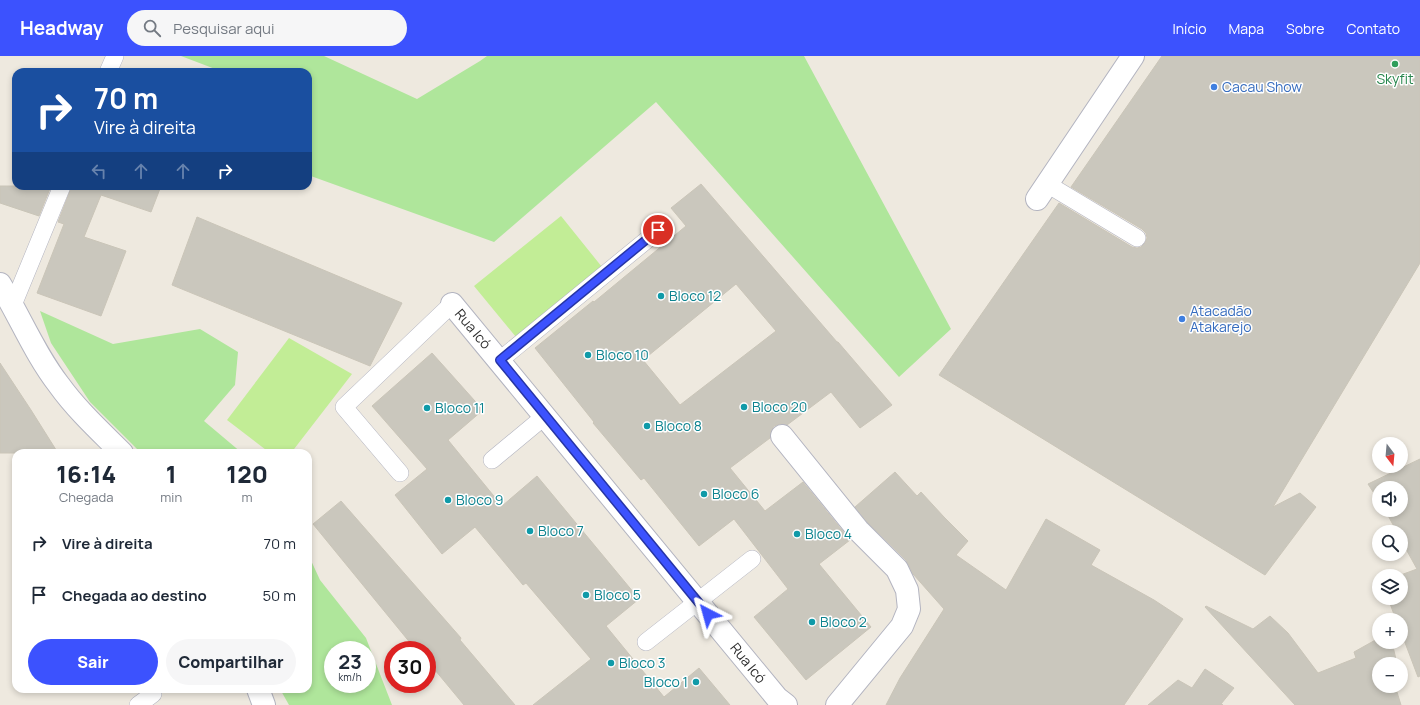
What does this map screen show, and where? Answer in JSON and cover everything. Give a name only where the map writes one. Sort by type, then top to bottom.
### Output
[{"type":"street","points":[[1042,191],[1133,56]]},
{"type":"street","points":[[0,284],[13,305],[39,355],[58,385],[118,449]]},
{"type":"street","name":"Rua Icó","points":[[452,304],[500,360],[778,698],[786,705]]},
{"type":"street","points":[[782,436],[858,530],[897,569],[907,590],[909,608],[902,626],[837,705]]},
{"type":"street","points":[[260,693],[264,705]]},
{"type":"lane","points":[[110,68],[115,56]]},
{"type":"lane","points":[[13,305],[60,190]]},
{"type":"lane","points":[[1042,191],[1137,238]]},
{"type":"lane","points":[[500,360],[658,230]]},
{"type":"lane","points":[[400,473],[344,407],[452,304]]},
{"type":"lane","points":[[492,460],[545,416]]},
{"type":"lane","points":[[646,642],[752,558]]},
{"type":"lane","points":[[138,705],[153,694]]},
{"type":"green space","points":[[181,56],[324,56],[417,99],[487,56],[804,56],[951,329],[899,377],[656,102],[494,242],[312,176],[312,68],[212,68]]},
{"type":"green space","points":[[561,216],[602,267],[516,337],[474,286]]},
{"type":"green space","points":[[40,311],[113,344],[200,329],[238,352],[235,385],[204,421],[237,449],[137,449],[90,402],[51,343]]},
{"type":"green space","points":[[289,338],[352,374],[294,449],[265,449],[227,420]]},
{"type":"green space","points":[[312,563],[320,580],[367,641],[324,641],[324,693],[376,693],[376,664],[384,684],[384,693],[387,693],[392,705],[289,705],[282,693],[312,693]]},
{"type":"building","name":"Atacadão Atakarejo","points":[[1162,56],[1420,56],[1420,263],[1273,507],[1300,493],[1316,507],[1265,575],[939,375],[1059,203],[1132,247],[1141,247],[1145,243],[1147,238],[1146,233],[1142,229],[1071,187]]},
{"type":"building","points":[[701,184],[892,405],[860,428],[831,392],[787,425],[780,424],[774,426],[771,431],[770,438],[730,468],[765,511],[803,482],[850,540],[819,564],[871,627],[806,680],[754,617],[788,589],[734,519],[699,546],[644,478],[641,480],[593,423],[594,422],[535,348],[593,301],[594,302],[686,226],[671,208]],"holes":[[[736,284],[776,331],[680,405],[643,360]]]},
{"type":"building","points":[[0,186],[12,186],[12,190],[49,190],[39,216],[0,203]]},
{"type":"building","points":[[70,190],[159,190],[151,212],[101,195],[84,237],[126,251],[101,316],[37,293],[64,224],[58,222]]},
{"type":"building","points":[[197,217],[402,303],[370,366],[172,285]]},
{"type":"building","points":[[432,353],[483,410],[448,440],[502,506],[537,476],[639,599],[606,626],[664,697],[699,668],[730,705],[533,705],[591,659],[526,583],[523,585],[475,527],[442,554],[395,495],[427,469],[372,406]]},
{"type":"building","points":[[0,363],[55,449],[12,449],[12,453],[0,453]]},
{"type":"building","points":[[1420,459],[1420,676],[1418,677],[1407,649],[1408,613],[1393,613],[1391,605],[1408,605],[1408,572],[1417,569],[1408,553],[1408,525],[1393,525],[1389,517],[1408,517],[1408,481],[1374,481],[1391,473],[1408,473],[1408,465]]},
{"type":"building","points":[[895,472],[917,496],[921,492],[968,541],[956,555],[1006,590],[1046,519],[1100,550],[1091,565],[1154,600],[1183,619],[1124,705],[886,705],[900,678],[944,609],[913,574],[906,560],[867,522],[855,507]]},
{"type":"building","points":[[1372,482],[1372,490],[1368,484]]},
{"type":"building","points":[[341,501],[461,638],[460,640],[515,705],[464,705],[436,671],[436,641],[409,641],[313,524]]},
{"type":"building","points":[[1206,606],[1253,629],[1270,616],[1288,633],[1318,673],[1356,658],[1354,652],[1372,642],[1372,649],[1394,649],[1395,657],[1372,657],[1372,693],[1397,693],[1401,705],[1295,705],[1205,607]]},
{"type":"building","points":[[1205,669],[1234,688],[1221,704],[1223,705],[1148,705],[1178,680],[1192,688]]},
{"type":"place","name":"Skyfit","points":[[1395,64]]},
{"type":"place","name":"Cacau Show","points":[[1214,87]]},
{"type":"place","name":"Bloco 12","points":[[661,296]]},
{"type":"place","name":"Atacadão Atakarejo","points":[[1182,319]]},
{"type":"place","name":"Bloco 10","points":[[588,355]]},
{"type":"place","name":"Bloco 20","points":[[744,407]]},
{"type":"place","name":"Bloco 11","points":[[427,408]]},
{"type":"place","name":"Bloco 8","points":[[647,426]]},
{"type":"place","name":"Bloco 6","points":[[704,494]]},
{"type":"place","name":"Bloco 9","points":[[448,500]]},
{"type":"place","name":"Bloco 7","points":[[530,531]]},
{"type":"place","name":"Bloco 4","points":[[797,534]]},
{"type":"place","name":"Bloco 5","points":[[586,595]]},
{"type":"place","name":"Bloco 2","points":[[812,622]]},
{"type":"place","name":"Bloco 3","points":[[611,663]]},
{"type":"place","name":"Bloco 1","points":[[696,682]]},
{"type":"route","points":[[658,230],[500,360],[708,614]]}]
